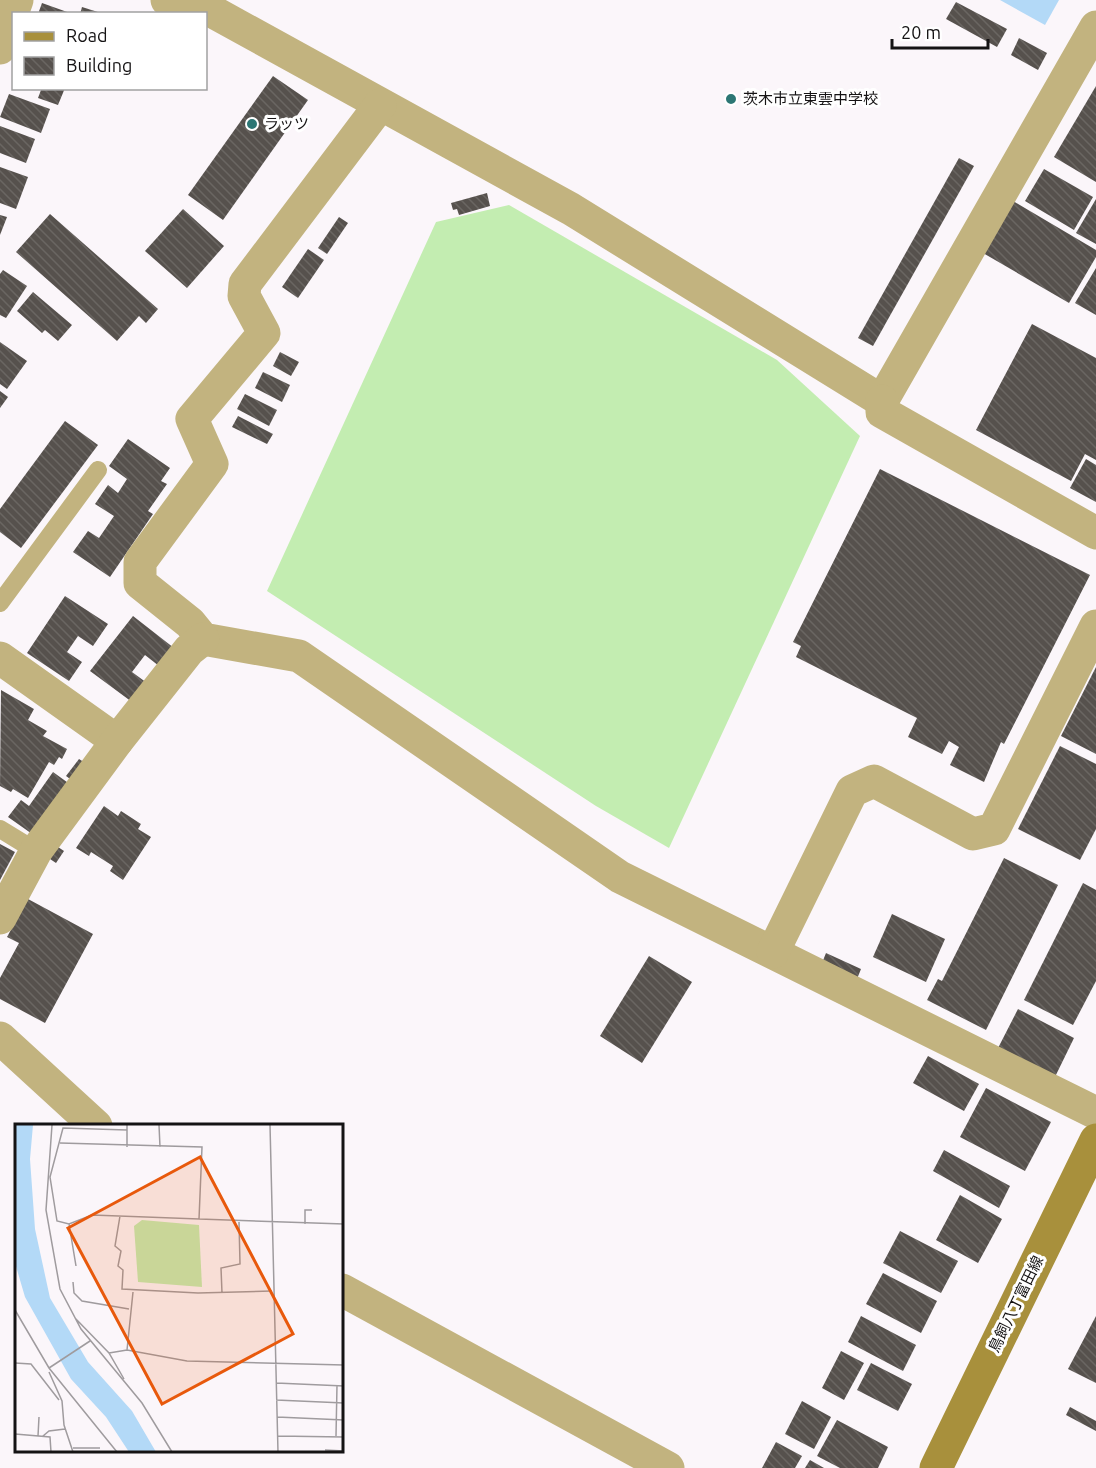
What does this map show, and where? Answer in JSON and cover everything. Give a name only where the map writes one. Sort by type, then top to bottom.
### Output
[{"type":"main road","name":"鳥飼八丁富田線","points":[[936,1468],[1095,1146]]},
{"type":"street","points":[[167,0],[197,3],[571,209],[882,401]]},
{"type":"street","points":[[0,48],[12,14]]},
{"type":"street","points":[[1096,27],[882,401],[882,412],[1096,533]]},
{"type":"street","points":[[380,105],[245,284],[244,296],[264,333],[192,419],[212,464],[140,562],[140,583],[190,623],[203,639],[299,656],[620,877],[1096,1113]]},
{"type":"street","points":[[773,952],[852,791],[874,781],[973,834],[994,829],[1096,627]]},
{"type":"street","points":[[0,918],[36,851],[117,741],[189,650],[203,639]]},
{"type":"street","points":[[0,658],[117,741]]},
{"type":"street","points":[[0,1038],[94,1124]]},
{"type":"street","points":[[344,1291],[668,1468]]},
{"type":"lane","points":[[0,603],[98,470]]},
{"type":"lane","points":[[0,829],[36,851]]},
{"type":"green space","points":[[509,205],[777,360],[860,436],[669,848],[596,806],[267,591],[436,222]]},
{"type":"water","points":[[1000,0],[1059,0],[1045,25]]},
{"type":"building","points":[[956,2],[1007,29],[997,47],[946,19]]},
{"type":"building","points":[[42,3],[67,12],[39,12]]},
{"type":"building","points":[[82,7],[98,12],[81,12]]},
{"type":"building","points":[[1019,38],[1047,53],[1038,70],[1011,55]]},
{"type":"building","points":[[273,76],[308,100],[223,220],[188,195]]},
{"type":"building","points":[[1096,86],[1096,182],[1054,157]]},
{"type":"building","points":[[41,90],[64,90],[58,105],[38,98]]},
{"type":"building","points":[[9,94],[50,109],[41,133],[0,117]]},
{"type":"building","points":[[0,126],[35,139],[26,163],[0,153]]},
{"type":"building","points":[[959,158],[974,166],[873,346],[858,338]]},
{"type":"building","points":[[0,167],[28,177],[16,209],[0,203]]},
{"type":"building","points":[[1044,169],[1093,197],[1074,230],[1025,201]]},
{"type":"building","points":[[487,193],[490,206],[459,215],[457,209],[453,210],[451,203]]},
{"type":"building","points":[[1096,199],[1096,244],[1076,233]]},
{"type":"building","points":[[1013,201],[1096,250],[1096,257],[1069,303],[983,253]]},
{"type":"building","points":[[183,209],[224,246],[187,288],[145,251]]},
{"type":"building","points":[[50,214],[158,309],[146,323],[139,316],[117,341],[16,252]]},
{"type":"building","points":[[0,215],[7,217],[0,235]]},
{"type":"building","points":[[339,217],[348,223],[327,254],[318,248]]},
{"type":"building","points":[[308,249],[324,260],[298,298],[282,287]]},
{"type":"building","points":[[1096,268],[1096,315],[1075,303]]},
{"type":"building","points":[[3,270],[27,286],[6,318],[0,315],[0,274]]},
{"type":"building","points":[[33,292],[72,325],[58,341],[45,330],[42,333],[17,311]]},
{"type":"building","points":[[1032,324],[1096,358],[1096,460],[1085,454],[1071,481],[976,430]]},
{"type":"building","points":[[0,342],[27,361],[7,389],[0,384]]},
{"type":"building","points":[[280,352],[299,362],[291,376],[273,366]]},
{"type":"building","points":[[263,372],[290,385],[282,402],[255,388]]},
{"type":"building","points":[[0,391],[8,397],[0,408]]},
{"type":"building","points":[[245,394],[277,410],[269,426],[237,409]]},
{"type":"building","points":[[238,416],[273,434],[267,444],[232,427]]},
{"type":"building","points":[[65,421],[98,445],[21,548],[0,532],[0,509]]},
{"type":"building","points":[[128,439],[170,468],[161,481],[167,484],[148,511],[153,514],[110,577],[73,552],[88,531],[99,538],[114,516],[95,504],[108,485],[118,493],[127,479],[109,466]]},
{"type":"building","points":[[1086,459],[1096,465],[1096,502],[1070,488]]},
{"type":"building","points":[[880,469],[1090,575],[1004,744],[1001,742],[984,782],[950,765],[959,747],[949,741],[942,754],[908,737],[917,718],[796,657],[801,646],[793,642]]},
{"type":"building","points":[[65,596],[108,624],[93,646],[78,636],[67,652],[82,662],[69,681],[27,653]]},
{"type":"building","points":[[133,616],[174,648],[159,666],[145,655],[132,672],[147,683],[132,702],[90,671]]},
{"type":"building","points":[[1096,667],[1096,754],[1061,736]]},
{"type":"building","points":[[1,690],[34,709],[28,720],[47,731],[43,736],[67,749],[62,759],[59,757],[54,765],[49,762],[28,798],[13,789],[11,792],[0,786]]},
{"type":"building","points":[[1060,746],[1096,764],[1096,829],[1080,860],[1018,829]]},
{"type":"building","points":[[79,759],[90,766],[77,784],[66,776]]},
{"type":"building","points":[[53,772],[71,785],[35,836],[8,817],[21,800],[29,806]]},
{"type":"building","points":[[104,806],[118,816],[121,811],[141,824],[138,829],[151,837],[123,880],[110,871],[113,866],[91,852],[89,856],[76,848]]},
{"type":"building","points":[[0,844],[15,852],[0,880]]},
{"type":"building","points":[[58,847],[64,851],[56,863],[50,859]]},
{"type":"building","points":[[1004,858],[1058,885],[986,1030],[927,1000],[938,979],[942,981]]},
{"type":"building","points":[[1083,883],[1096,890],[1096,981],[1073,1025],[1024,1000]]},
{"type":"building","points":[[28,899],[93,934],[45,1023],[0,999],[0,978],[19,943],[7,937]]},
{"type":"building","points":[[892,914],[945,939],[926,982],[873,957]]},
{"type":"building","points":[[826,953],[861,969],[857,979],[822,963]]},
{"type":"building","points":[[649,956],[692,982],[642,1063],[600,1036]]},
{"type":"building","points":[[1018,1009],[1074,1038],[1053,1081],[996,1052]]},
{"type":"building","points":[[928,1056],[979,1084],[964,1111],[913,1083]]},
{"type":"building","points":[[986,1088],[1051,1122],[1025,1171],[960,1137]]},
{"type":"building","points":[[944,1150],[1010,1186],[999,1208],[933,1171]]},
{"type":"building","points":[[960,1195],[1002,1219],[978,1263],[936,1240]]},
{"type":"building","points":[[900,1231],[958,1261],[941,1293],[883,1263]]},
{"type":"building","points":[[883,1273],[937,1301],[921,1333],[866,1304]]},
{"type":"building","points":[[861,1316],[916,1345],[903,1371],[848,1342]]},
{"type":"building","points":[[1096,1316],[1096,1383],[1068,1369]]},
{"type":"building","points":[[841,1351],[864,1363],[844,1400],[822,1388]]},
{"type":"building","points":[[871,1363],[912,1384],[898,1411],[857,1390]]},
{"type":"building","points":[[802,1401],[831,1417],[814,1449],[785,1434]]},
{"type":"building","points":[[1070,1407],[1096,1421],[1096,1431],[1066,1415]]},
{"type":"building","points":[[837,1420],[888,1447],[878,1468],[840,1468],[817,1456]]},
{"type":"building","points":[[776,1442],[802,1456],[795,1468],[762,1468]]},
{"type":"building","points":[[810,1460],[824,1468],[805,1468]]},
{"type":"place","name":"茨木市立東雲中学校","points":[[731,99]]},
{"type":"place","name":"ラッツ","points":[[252,124]]}]
